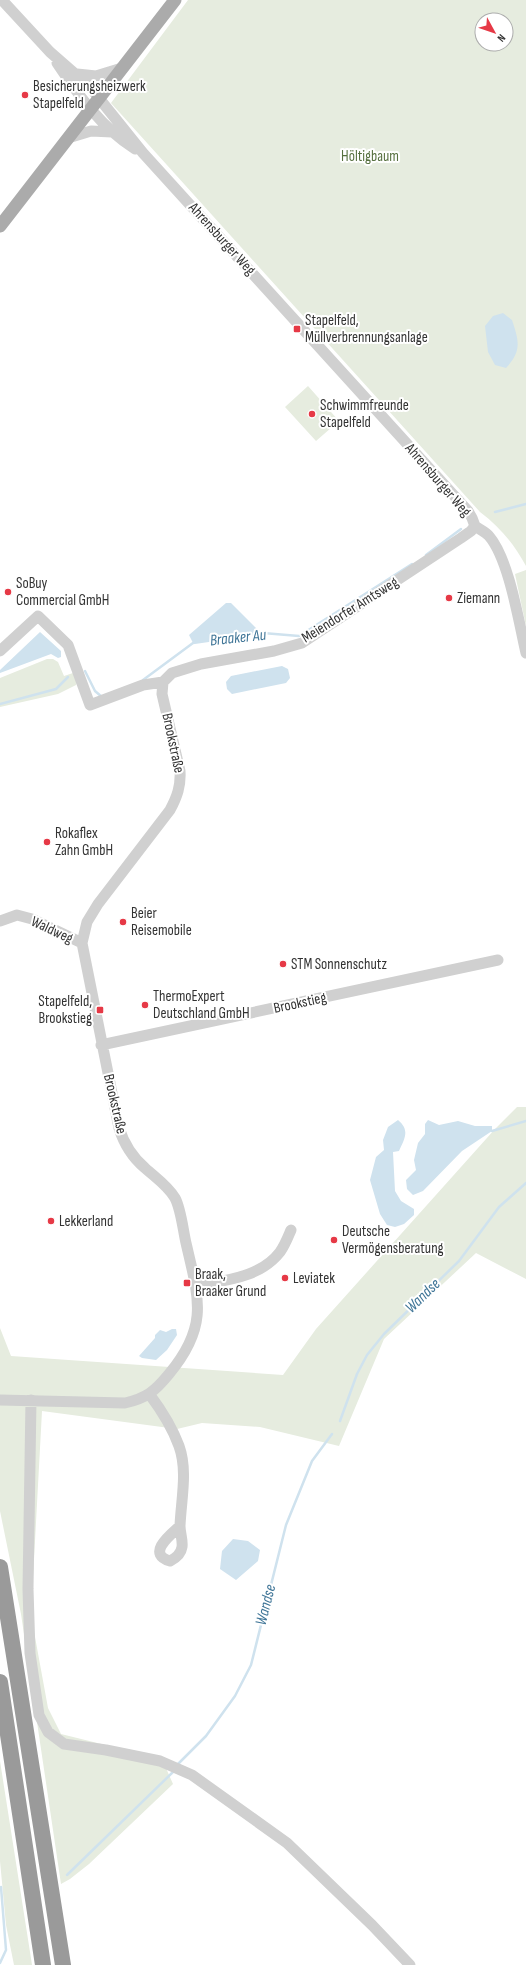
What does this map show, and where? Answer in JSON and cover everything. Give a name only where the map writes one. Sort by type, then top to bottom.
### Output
[{"type":"highway","points":[[0,1567],[63,1965]]},
{"type":"highway","points":[[0,1682],[43,1965]]},
{"type":"main road","points":[[0,226],[175,0]]},
{"type":"street","points":[[2,0],[50,52]]},
{"type":"street","name":"Ahrensburger Weg","points":[[50,52],[76,74],[99,98],[142,153],[468,511],[475,526],[488,535],[493,541],[508,575],[526,654]]},
{"type":"street","name":"Ahrensburger Weg","points":[[50,52],[90,109],[113,133],[142,153]]},
{"type":"street","points":[[76,74],[96,76],[122,68]]},
{"type":"street","name":"Ahrensburger Weg","points":[[68,138],[91,131],[113,133]]},
{"type":"street","name":"Meiendorfer Amtsweg","points":[[0,651],[38,616],[68,645],[90,705],[143,685],[163,682],[172,673],[201,664],[274,651],[302,642],[461,538],[475,526]]},
{"type":"street","name":"Brookstraße","points":[[150,1395],[182,1359],[194,1336],[198,1312],[196,1286],[176,1200],[165,1185],[131,1155],[122,1137],[101,1045],[82,943],[87,922],[98,904],[170,810],[177,797],[181,783],[180,771],[162,694],[163,682]]},
{"type":"street","name":"Waldweg","points":[[0,921],[17,915],[32,919],[82,943]]},
{"type":"street","name":"Brookstieg","points":[[101,1045],[498,960]]},
{"type":"street","points":[[196,1286],[243,1276],[262,1269],[280,1252],[291,1230]]},
{"type":"street","points":[[2,1400],[125,1403],[150,1395],[167,1418],[180,1447],[183,1464],[180,1526]]},
{"type":"street","points":[[31,1400],[28,1589],[30,1653],[39,1715],[48,1732],[64,1744],[106,1750],[160,1761],[192,1775],[287,1843],[372,1925],[410,1965]]},
{"type":"green space","name":"Höltigbaum","points":[[188,0],[526,0],[526,566],[517,550],[500,530],[480,512],[111,103]]},
{"type":"green space","name":"Schwimmfreunde Stapelfeld","points":[[308,386],[339,421],[316,441],[285,407]]},
{"type":"green space","points":[[526,570],[526,626],[515,574]]},
{"type":"green space","points":[[47,659],[53,659],[58,662],[64,676],[73,673],[77,682],[76,685],[58,694],[0,707],[0,678]]},
{"type":"green space","points":[[517,1107],[526,1107],[526,1279],[476,1253],[384,1339],[339,1446],[260,1427],[202,1423],[177,1429],[42,1411],[31,1615],[48,1708],[61,1734],[162,1759],[173,1784],[89,1864],[61,1884],[21,1614],[0,1511],[0,1328],[11,1356],[283,1375],[316,1329],[495,1129]]},
{"type":"green space","points":[[0,1761],[32,1965],[14,1965],[6,1925],[0,1861]]},
{"type":"water","points":[[503,313],[512,320],[518,346],[515,356],[506,368],[495,365],[488,352],[485,326],[493,316]]},
{"type":"water","points":[[226,603],[231,603],[263,633],[193,643],[189,635]]},
{"type":"water","points":[[40,632],[61,651],[61,657],[58,658],[51,654],[0,673],[0,670]]},
{"type":"water","points":[[282,666],[288,669],[290,678],[286,683],[232,694],[227,689],[226,682],[231,676]]},
{"type":"water","points":[[398,1120],[404,1127],[405,1134],[399,1151],[393,1152],[395,1191],[401,1201],[414,1209],[414,1215],[404,1224],[395,1227],[387,1225],[380,1214],[370,1180],[376,1157],[384,1150],[383,1140],[388,1127]]},
{"type":"water","points":[[428,1120],[439,1125],[458,1121],[475,1126],[492,1126],[492,1131],[462,1151],[423,1191],[413,1195],[407,1189],[406,1180],[416,1170],[414,1160],[418,1143],[425,1134],[425,1124]]},
{"type":"water","points":[[176,1329],[177,1335],[167,1350],[156,1360],[142,1358],[139,1356],[160,1330],[166,1332]]},
{"type":"water","points":[[233,1539],[248,1541],[260,1550],[258,1561],[236,1580],[220,1569],[222,1551]]},
{"type":"waterway","name":"Braaker Au","points":[[495,512],[526,504]]},
{"type":"waterway","name":"Braaker Au","points":[[426,555],[461,529]]},
{"type":"waterway","name":"Braaker Au","points":[[143,680],[193,643],[263,633],[299,636],[412,564]]},
{"type":"waterway","name":"Braaker Au","points":[[85,671],[95,691],[102,697]]},
{"type":"waterway","name":"Braaker Au","points":[[0,704],[56,689],[68,677]]},
{"type":"waterway","points":[[492,1131],[526,1121]]},
{"type":"waterway","name":"Wandse","points":[[340,1421],[357,1374],[367,1355],[384,1334],[459,1261],[499,1207],[526,1183]]},
{"type":"waterway","name":"Wandse","points":[[178,1764],[206,1736],[235,1696],[251,1665],[286,1525],[312,1461],[332,1434]]},
{"type":"waterway","name":"Wandse","points":[[67,1875],[174,1771]]},
{"type":"waterway","name":"Wandse","points":[[0,1963],[6,1950],[1,1887]]},
{"type":"place","name":"Besicherungsheizwerk Stapelfeld","points":[[25,95]]},
{"type":"place","name":"Stapelfeld, Müllverbrennungsanlage","points":[[297,329]]},
{"type":"place","name":"Schwimmfreunde Stapelfeld","points":[[312,414]]},
{"type":"place","name":"SoBuy Commercial GmbH","points":[[8,592]]},
{"type":"place","name":"Ziemann","points":[[449,598]]},
{"type":"place","name":"Rokaflex Zahn GmbH","points":[[47,842]]},
{"type":"place","name":"Beier Reisemobile","points":[[123,922]]},
{"type":"place","name":"STM Sonnenschutz","points":[[283,964]]},
{"type":"place","name":"ThermoExpert Deutschland GmbH","points":[[145,1005]]},
{"type":"place","name":"Stapelfeld, Brookstieg","points":[[100,1010]]},
{"type":"place","name":"Lekkerland","points":[[51,1221]]},
{"type":"place","name":"Deutsche Vermögensberatung","points":[[334,1240]]},
{"type":"place","name":"Leviatek","points":[[285,1278]]},
{"type":"place","name":"Braak, Braaker Grund","points":[[187,1283]]}]
